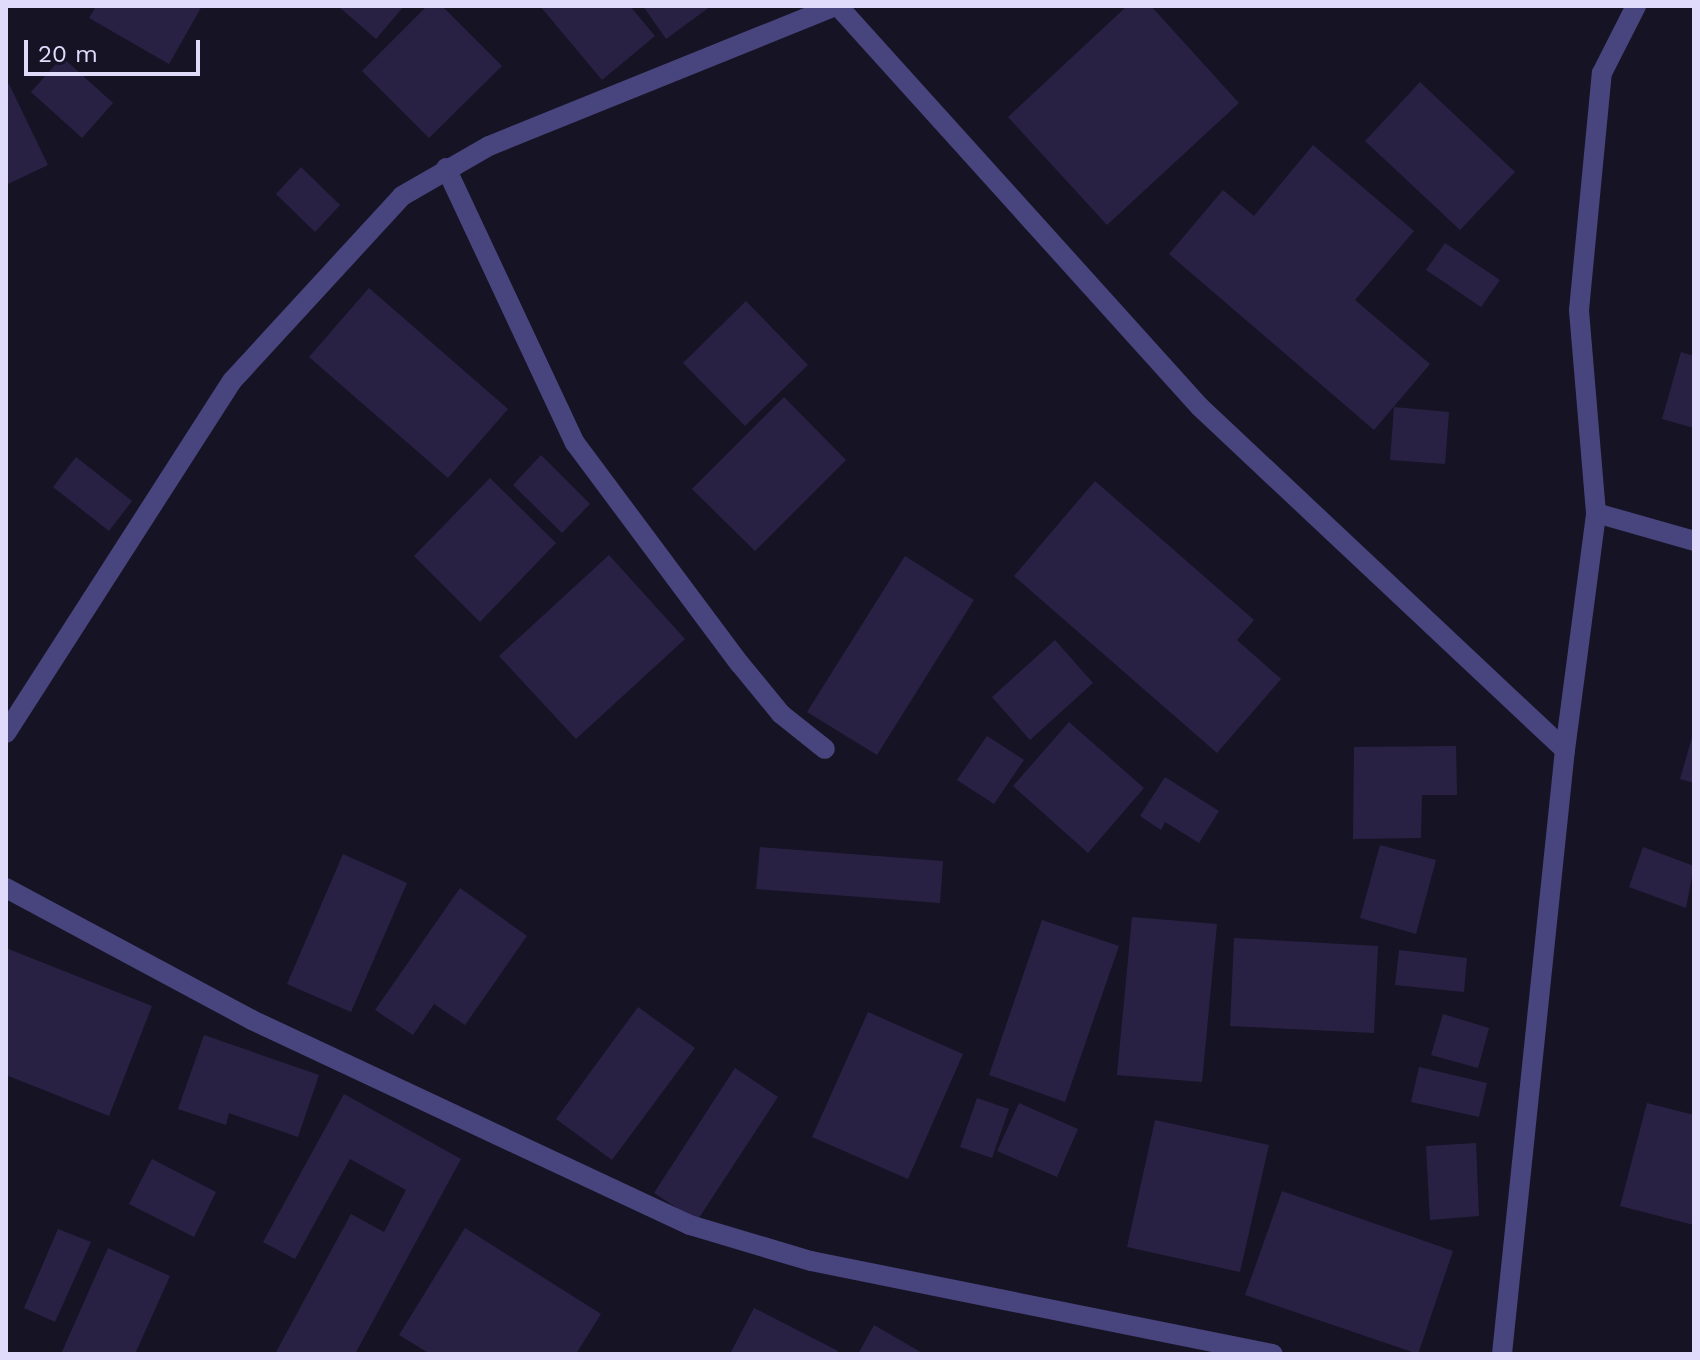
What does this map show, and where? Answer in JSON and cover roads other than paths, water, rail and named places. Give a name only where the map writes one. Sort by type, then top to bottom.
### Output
[{"type":"street","points":[[6,733],[232,381],[402,196],[489,146],[836,6],[1200,407],[1565,750]]},
{"type":"street","points":[[1502,1354],[1565,750],[1596,513],[1579,310],[1602,73],[1636,6]]},
{"type":"street","points":[[446,168],[575,443],[740,664],[781,714],[825,749]]},
{"type":"street","points":[[1596,513],[1694,541]]},
{"type":"street","points":[[6,888],[252,1020],[690,1225],[811,1261],[1273,1354]]}]
